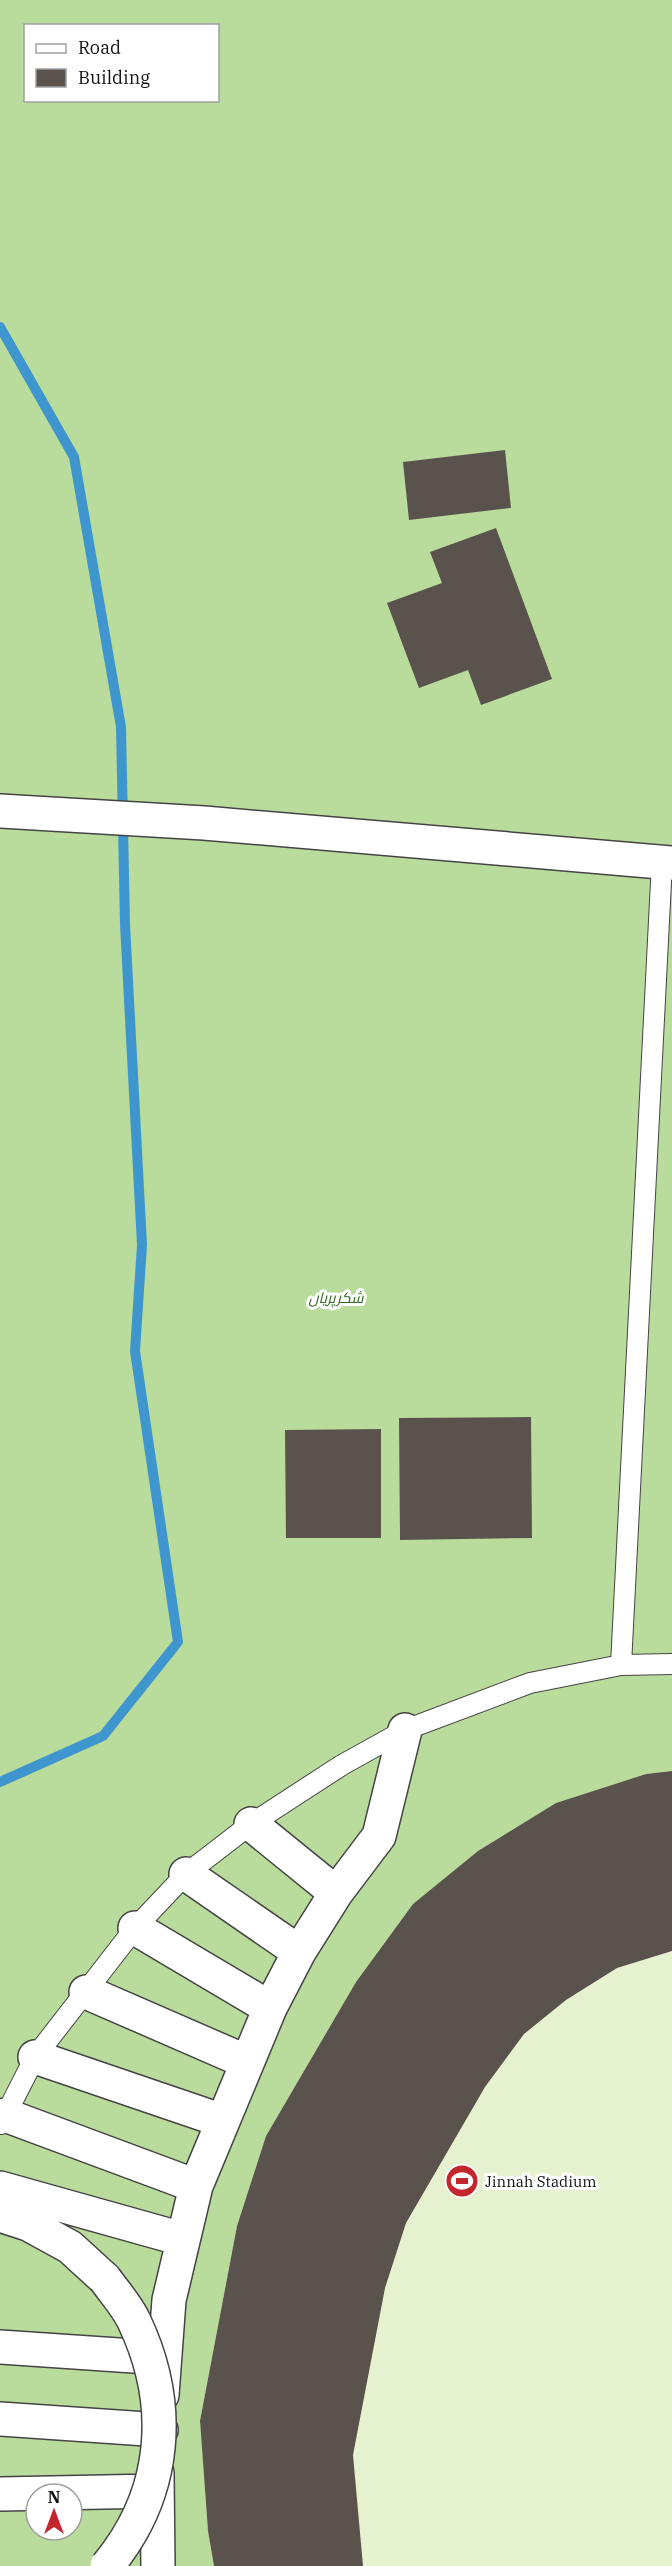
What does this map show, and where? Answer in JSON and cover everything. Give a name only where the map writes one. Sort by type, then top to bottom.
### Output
[{"type":"street","points":[[0,811],[204,823],[667,863]]},
{"type":"street","points":[[158,2566],[156,2491],[163,2358],[169,2300],[196,2186],[270,2008],[299,1952],[336,1893],[379,1836],[405,1730]]},
{"type":"street","points":[[251,1824],[336,1893]]},
{"type":"street","points":[[186,1874],[299,1952]]},
{"type":"street","points":[[135,1928],[270,2008]]},
{"type":"street","points":[[86,1992],[247,2062]]},
{"type":"street","points":[[35,2057],[223,2121]]},
{"type":"street","points":[[3,2120],[196,2186]]},
{"type":"street","points":[[0,2188],[182,2239]]},
{"type":"street","points":[[0,2215],[28,2224],[70,2247],[105,2279],[133,2319],[148,2355],[160,2410],[158,2458],[146,2505],[123,2547],[107,2566]]},
{"type":"street","points":[[0,2346],[163,2358]]},
{"type":"street","points":[[0,2419],[161,2430]]},
{"type":"street","points":[[0,2494],[156,2491]]},
{"type":"lane","points":[[621,1665],[667,863]]},
{"type":"lane","points":[[3,2120],[35,2057],[135,1928],[186,1874],[251,1824],[342,1766],[405,1730],[530,1683],[621,1665],[672,1664]]},
{"type":"green space","name":"شکرپریاں","points":[[0,0],[672,0],[672,2566],[0,2566]]},
{"type":"green space","name":"Jinnah Stadium","points":[[672,1771],[672,2566],[214,2566],[208,2531],[200,2421],[237,2226],[266,2136],[356,1982],[413,1904],[478,1851],[556,1803],[646,1774]]},
{"type":"building","points":[[505,450],[511,508],[409,520],[403,462]]},
{"type":"building","points":[[496,528],[552,679],[481,705],[468,670],[419,688],[387,603],[442,583],[430,552]]},
{"type":"building","points":[[531,1417],[532,1538],[400,1540],[399,1418]]},
{"type":"building","points":[[381,1429],[381,1538],[286,1538],[285,1430]]},
{"type":"building","points":[[672,1771],[672,1951],[617,1968],[566,2000],[524,2034],[485,2087],[406,2223],[385,2288],[353,2455],[363,2566],[214,2566],[208,2531],[200,2421],[237,2226],[266,2136],[356,1982],[413,1904],[478,1851],[556,1803],[646,1774]]},
{"type":"waterway","points":[[0,327],[74,457],[121,727],[125,924],[142,1245],[135,1351],[178,1642],[103,1736],[0,1782]]},
{"type":"place","name":"Jinnah Stadium","points":[[462,2181]]}]
